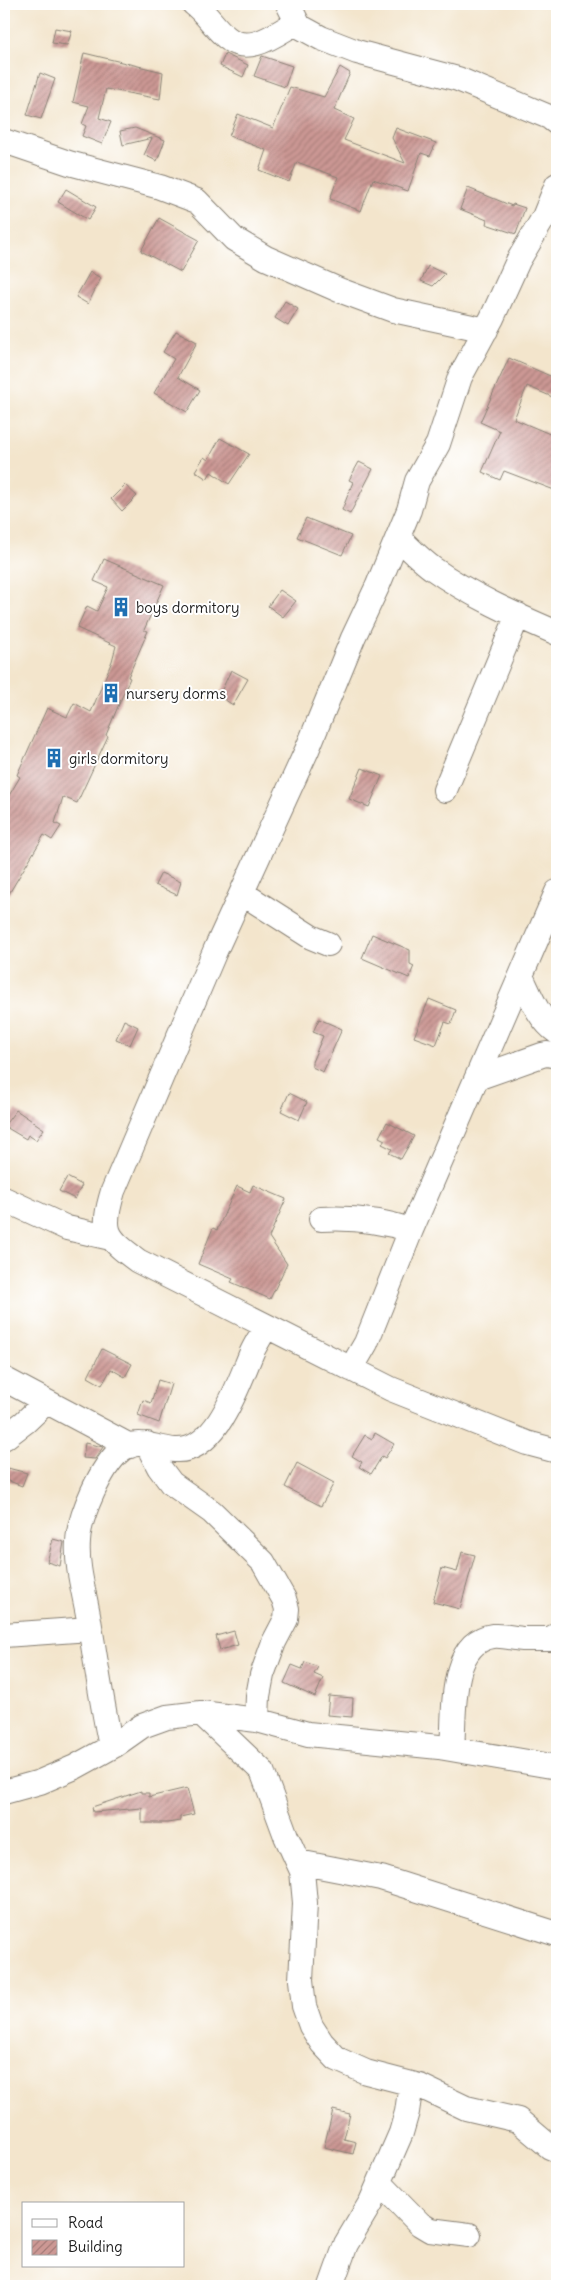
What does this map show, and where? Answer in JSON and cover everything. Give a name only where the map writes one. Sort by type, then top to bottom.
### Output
[{"type":"street","points":[[194,4],[206,14],[227,38],[234,42],[248,44],[263,42],[292,13],[300,26],[321,38],[357,52],[458,79],[540,113],[557,123]]},
{"type":"street","points":[[4,141],[69,163],[160,187],[197,201],[234,239],[266,258],[339,290],[393,310],[486,330]]},
{"type":"street","points":[[557,185],[544,217],[518,261],[486,330],[460,377],[438,444],[417,481],[398,537],[307,750],[242,893],[113,1191],[106,1216],[107,1229],[111,1238],[120,1248],[138,1261],[391,1389],[527,1443],[557,1452]]},
{"type":"street","points":[[398,537],[437,572],[518,615],[557,632]]},
{"type":"street","points":[[444,790],[518,615]]},
{"type":"street","points":[[351,1368],[366,1343],[411,1230],[557,892]]},
{"type":"street","points":[[242,893],[311,937],[328,944]]},
{"type":"street","points":[[521,976],[535,1007],[551,1028],[557,1032]]},
{"type":"street","points":[[477,1078],[542,1055],[557,1056]]},
{"type":"street","points":[[4,1199],[67,1228],[111,1238]]},
{"type":"street","points":[[321,1220],[354,1219],[381,1222],[411,1230]]},
{"type":"street","points":[[4,1379],[46,1402],[138,1445],[176,1451],[198,1445],[212,1432],[242,1382],[252,1352],[266,1326]]},
{"type":"street","points":[[4,1438],[25,1422],[46,1402]]},
{"type":"street","points":[[111,1746],[103,1710],[78,1541],[85,1514],[95,1488],[121,1450],[138,1445]]},
{"type":"street","points":[[138,1445],[171,1483],[212,1512],[263,1562],[284,1599],[287,1609],[286,1619],[274,1642],[262,1676],[258,1696],[257,1720]]},
{"type":"street","points":[[4,1635],[90,1629]]},
{"type":"street","points":[[452,1749],[456,1689],[461,1662],[469,1648],[480,1639],[495,1636],[550,1639],[557,1636]]},
{"type":"street","points":[[201,1713],[262,1770],[302,1871],[304,1903],[301,1980],[304,2006],[311,2026],[337,2059],[366,2072],[410,2084],[466,2108],[518,2120],[550,2147],[557,2150]]},
{"type":"street","points":[[4,1792],[40,1782],[75,1767],[142,1726],[166,1717],[201,1713],[257,1720],[308,1734],[452,1749],[557,1767]]},
{"type":"street","points":[[298,1862],[381,1878],[557,1934]]},
{"type":"street","points":[[331,2286],[346,2244],[380,2183],[407,2112],[410,2084]]},
{"type":"street","points":[[380,2183],[420,2224],[430,2230],[469,2236]]},
{"type":"building","points":[[55,28],[72,31],[67,45],[52,43]]},
{"type":"building","points":[[84,53],[163,72],[160,99],[106,89],[99,118],[111,122],[102,144],[82,136],[86,126],[82,124],[89,106],[73,102]]},
{"type":"building","points":[[225,54],[248,65],[243,77],[220,66]]},
{"type":"building","points":[[262,56],[292,66],[285,87],[254,76]]},
{"type":"building","points":[[340,67],[350,73],[334,110],[354,119],[344,140],[405,163],[392,138],[396,128],[436,143],[430,156],[421,153],[408,191],[373,179],[361,211],[330,199],[338,177],[297,162],[289,182],[259,170],[266,150],[229,136],[238,114],[273,128],[290,87],[324,97]]},
{"type":"building","points":[[40,73],[55,79],[41,119],[27,115]]},
{"type":"building","points":[[135,128],[165,140],[157,161],[144,155],[152,138],[123,145],[120,131]]},
{"type":"building","points":[[468,188],[512,206],[513,204],[525,208],[516,234],[486,224],[487,220],[460,209]]},
{"type":"building","points":[[66,189],[96,207],[88,220],[58,202]]},
{"type":"building","points":[[159,218],[199,240],[181,272],[141,251]]},
{"type":"building","points":[[428,266],[445,274],[433,286],[421,281]]},
{"type":"building","points":[[90,272],[101,278],[88,304],[76,297]]},
{"type":"building","points":[[285,301],[298,309],[288,326],[275,318]]},
{"type":"building","points":[[176,331],[197,342],[178,377],[200,390],[187,412],[154,393],[174,359],[163,352]]},
{"type":"building","points":[[509,358],[557,379],[557,399],[527,386],[514,419],[557,437],[557,491],[504,471],[500,480],[482,472],[500,431],[480,422]]},
{"type":"building","points":[[220,438],[249,454],[229,484],[211,472],[207,479],[195,471],[204,457],[208,460]]},
{"type":"building","points":[[359,462],[373,469],[350,514],[342,510],[353,482],[349,480]]},
{"type":"building","points":[[125,485],[137,496],[122,511],[111,499]]},
{"type":"building","points":[[306,518],[351,536],[342,555],[297,537]]},
{"type":"building","points":[[104,559],[164,585],[144,630],[148,631],[128,677],[130,678],[106,735],[108,736],[77,803],[63,797],[55,823],[61,826],[52,840],[44,835],[4,902],[4,804],[20,777],[17,775],[47,708],[67,717],[74,703],[91,712],[112,661],[116,646],[77,628],[87,606],[97,611],[108,587],[94,581]]},
{"type":"building","points":[[280,590],[296,601],[283,617],[268,606]]},
{"type":"building","points":[[231,670],[248,679],[233,705],[219,696]]},
{"type":"building","points":[[362,768],[382,776],[369,807],[349,799]]},
{"type":"building","points":[[161,873],[181,882],[177,895],[155,885]]},
{"type":"building","points":[[372,934],[410,950],[410,964],[414,966],[409,978],[362,958]]},
{"type":"building","points":[[429,999],[456,1010],[451,1024],[445,1022],[436,1045],[414,1037]]},
{"type":"building","points":[[319,1019],[342,1029],[323,1072],[312,1067],[312,1062],[323,1036],[313,1032]]},
{"type":"building","points":[[124,1020],[138,1027],[130,1045],[116,1039]]},
{"type":"building","points":[[289,1093],[307,1102],[299,1120],[281,1111]]},
{"type":"building","points":[[16,1110],[44,1129],[36,1140],[28,1135],[26,1139],[4,1126]]},
{"type":"building","points":[[387,1122],[414,1136],[401,1159],[389,1153],[392,1149],[382,1144],[385,1140],[379,1137]]},
{"type":"building","points":[[67,1177],[82,1185],[75,1199],[59,1191]]},
{"type":"building","points":[[253,1185],[286,1199],[269,1237],[287,1264],[270,1299],[231,1282],[233,1279],[198,1264],[213,1228],[217,1230],[237,1186],[250,1192]]},
{"type":"building","points":[[102,1349],[132,1364],[125,1377],[111,1369],[102,1385],[88,1377]]},
{"type":"building","points":[[158,1380],[171,1384],[159,1423],[138,1415],[143,1400],[151,1403]]},
{"type":"building","points":[[375,1433],[394,1444],[385,1458],[382,1456],[371,1474],[359,1467],[362,1462],[352,1456],[365,1435],[372,1439]]},
{"type":"building","points":[[85,1443],[103,1447],[95,1459],[83,1458]]},
{"type":"building","points":[[297,1463],[334,1483],[321,1506],[285,1487]]},
{"type":"building","points":[[4,1467],[27,1473],[22,1486],[4,1479]]},
{"type":"building","points":[[53,1539],[64,1542],[60,1566],[47,1562]]},
{"type":"building","points":[[462,1552],[475,1555],[460,1609],[433,1602],[442,1568],[457,1572]]},
{"type":"building","points":[[234,1631],[238,1645],[220,1650],[216,1636]]},
{"type":"building","points":[[305,1662],[318,1667],[314,1674],[323,1678],[315,1697],[284,1683],[292,1665],[302,1669]]},
{"type":"building","points":[[329,1696],[353,1698],[352,1717],[327,1715]]},
{"type":"building","points":[[187,1788],[194,1814],[180,1817],[180,1821],[142,1823],[142,1808],[93,1812],[92,1807],[141,1791],[141,1793],[149,1793],[149,1797]]},
{"type":"building","points":[[333,2110],[350,2114],[344,2139],[356,2142],[353,2154],[324,2147]]},
{"type":"place","name":"boys dormitory","points":[[121,607]]},
{"type":"place","name":"nursery dorms","points":[[111,693]]},
{"type":"place","name":"girls dormitory","points":[[54,758]]}]
